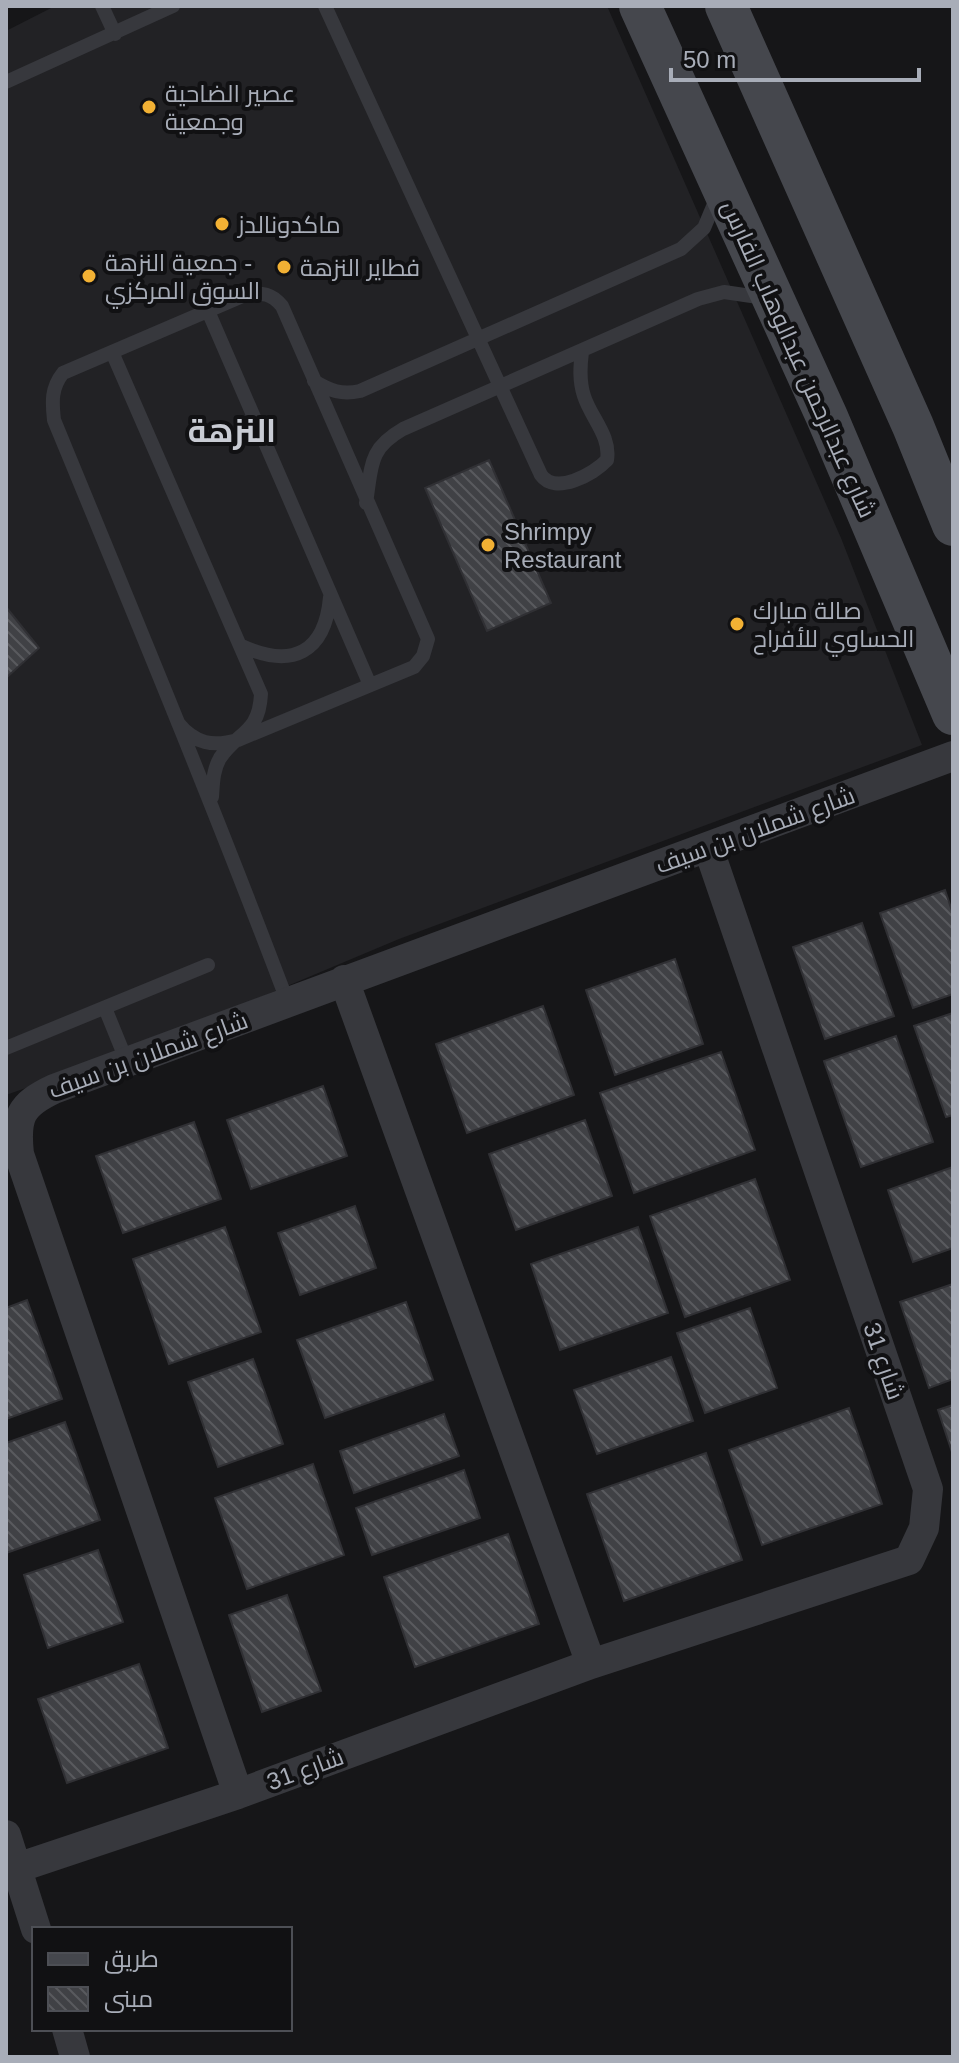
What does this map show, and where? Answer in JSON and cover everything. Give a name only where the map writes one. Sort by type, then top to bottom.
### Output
[{"type":"street","name":"شارع عبدالرحمن عبدالوهاب الفارس","points":[[640,6],[827,417],[953,714]]},
{"type":"street","points":[[726,6],[913,426],[953,525]]},
{"type":"street","name":"شارع شملان بن سيف","points":[[238,1794],[19,1154],[16,1130],[22,1111],[36,1097],[127,1062],[953,756]]},
{"type":"street","name":"شارع 31","points":[[17,1868],[238,1794],[591,1664],[909,1560],[924,1528],[928,1489],[708,847]]},
{"type":"street","points":[[344,980],[591,1664]]},
{"type":"street","points":[[6,1835],[35,1927]]},
{"type":"street","points":[[68,2031],[75,2057]]},
{"type":"lane","points":[[102,6],[115,34]]},
{"type":"lane","points":[[6,82],[173,6]]},
{"type":"lane","points":[[325,6],[541,475],[546,483],[554,485],[600,467],[607,460],[605,439],[584,398],[580,378],[582,352]]},
{"type":"lane","points":[[314,381],[327,390],[346,394],[360,391],[681,249],[704,228],[713,211],[720,181]]},
{"type":"lane","points":[[178,723],[188,735],[200,742],[215,744],[238,740],[414,667],[423,656],[428,639],[282,306],[273,296],[264,293],[247,294],[63,373],[53,390],[54,420],[178,723],[211,801],[288,1003]]},
{"type":"lane","points":[[366,503],[373,459],[384,440],[403,429],[709,295],[739,293],[774,301]]},
{"type":"lane","points":[[208,311],[370,685]]},
{"type":"lane","points":[[112,352],[261,694],[260,707],[252,726],[219,759],[213,774],[211,801]]},
{"type":"lane","points":[[242,646],[260,655],[277,658],[306,650],[316,642],[323,630],[330,593]]},
{"type":"lane","points":[[6,1048],[208,965]]},
{"type":"lane","points":[[105,1008],[127,1062]]},
{"type":"shaded area","points":[[55,6],[607,6],[841,538],[922,745],[399,939],[147,1045],[6,1095],[6,31]]},
{"type":"building","name":"Shrimpy Restaurant","points":[[489,460],[551,603],[487,631],[425,488]]},
{"type":"building","points":[[6,607],[39,648],[6,678]]},
{"type":"building","points":[[945,890],[953,914],[953,994],[913,1008],[880,913]]},
{"type":"building","points":[[862,923],[894,1016],[825,1039],[793,947]]},
{"type":"building","points":[[675,959],[703,1044],[615,1075],[586,990]]},
{"type":"building","points":[[543,1006],[574,1095],[467,1133],[436,1044]]},
{"type":"building","points":[[953,1013],[953,1115],[946,1117],[914,1026]]},
{"type":"building","points":[[896,1036],[933,1142],[861,1167],[824,1061]]},
{"type":"building","points":[[721,1052],[755,1150],[634,1193],[600,1093]]},
{"type":"building","points":[[323,1086],[347,1156],[251,1189],[227,1120]]},
{"type":"building","points":[[585,1120],[612,1196],[516,1230],[489,1154]]},
{"type":"building","points":[[194,1122],[221,1199],[123,1233],[96,1156]]},
{"type":"building","points":[[953,1167],[953,1248],[913,1262],[888,1190]]},
{"type":"building","points":[[755,1179],[790,1280],[685,1317],[650,1216]]},
{"type":"building","points":[[355,1206],[376,1268],[300,1295],[278,1233]]},
{"type":"building","points":[[225,1227],[261,1332],[169,1364],[133,1259]]},
{"type":"building","points":[[638,1227],[668,1313],[560,1350],[531,1264]]},
{"type":"building","points":[[953,1284],[953,1379],[929,1388],[900,1302]]},
{"type":"building","points":[[27,1300],[62,1399],[6,1419],[6,1308]]},
{"type":"building","points":[[406,1302],[433,1380],[325,1418],[297,1340]]},
{"type":"building","points":[[750,1308],[777,1388],[705,1413],[677,1333]]},
{"type":"building","points":[[671,1357],[693,1421],[597,1454],[574,1390]]},
{"type":"building","points":[[253,1359],[283,1444],[218,1467],[188,1382]]},
{"type":"building","points":[[953,1405],[953,1455],[938,1410]]},
{"type":"building","points":[[849,1408],[882,1504],[762,1545],[729,1450]]},
{"type":"building","points":[[444,1414],[459,1456],[354,1493],[340,1451]]},
{"type":"building","points":[[65,1422],[100,1520],[6,1553],[6,1443]]},
{"type":"building","points":[[706,1453],[742,1560],[624,1601],[587,1494]]},
{"type":"building","points":[[313,1464],[344,1555],[247,1589],[215,1498]]},
{"type":"building","points":[[464,1470],[480,1518],[372,1555],[356,1508]]},
{"type":"building","points":[[508,1534],[539,1624],[415,1667],[384,1577]]},
{"type":"building","points":[[98,1550],[123,1622],[48,1648],[24,1575]]},
{"type":"building","points":[[287,1595],[321,1691],[262,1712],[229,1615]]},
{"type":"building","points":[[139,1664],[168,1748],[67,1783],[38,1699]]},
{"type":"place","name":"عصير الضاحية وجمعية","points":[[149,107]]},
{"type":"place","name":"ماكدونالدز","points":[[222,224]]},
{"type":"place","name":"فطاير النزهة","points":[[284,267]]},
{"type":"place","name":"جمعية النزهة - السوق المركزي","points":[[89,276]]},
{"type":"place","name":"Shrimpy Restaurant","points":[[488,545]]},
{"type":"place","name":"صالة مبارك الحساوي للأفراح","points":[[737,624]]},
{"type":"district","name":"النزهة","points":[[232,431]]}]
